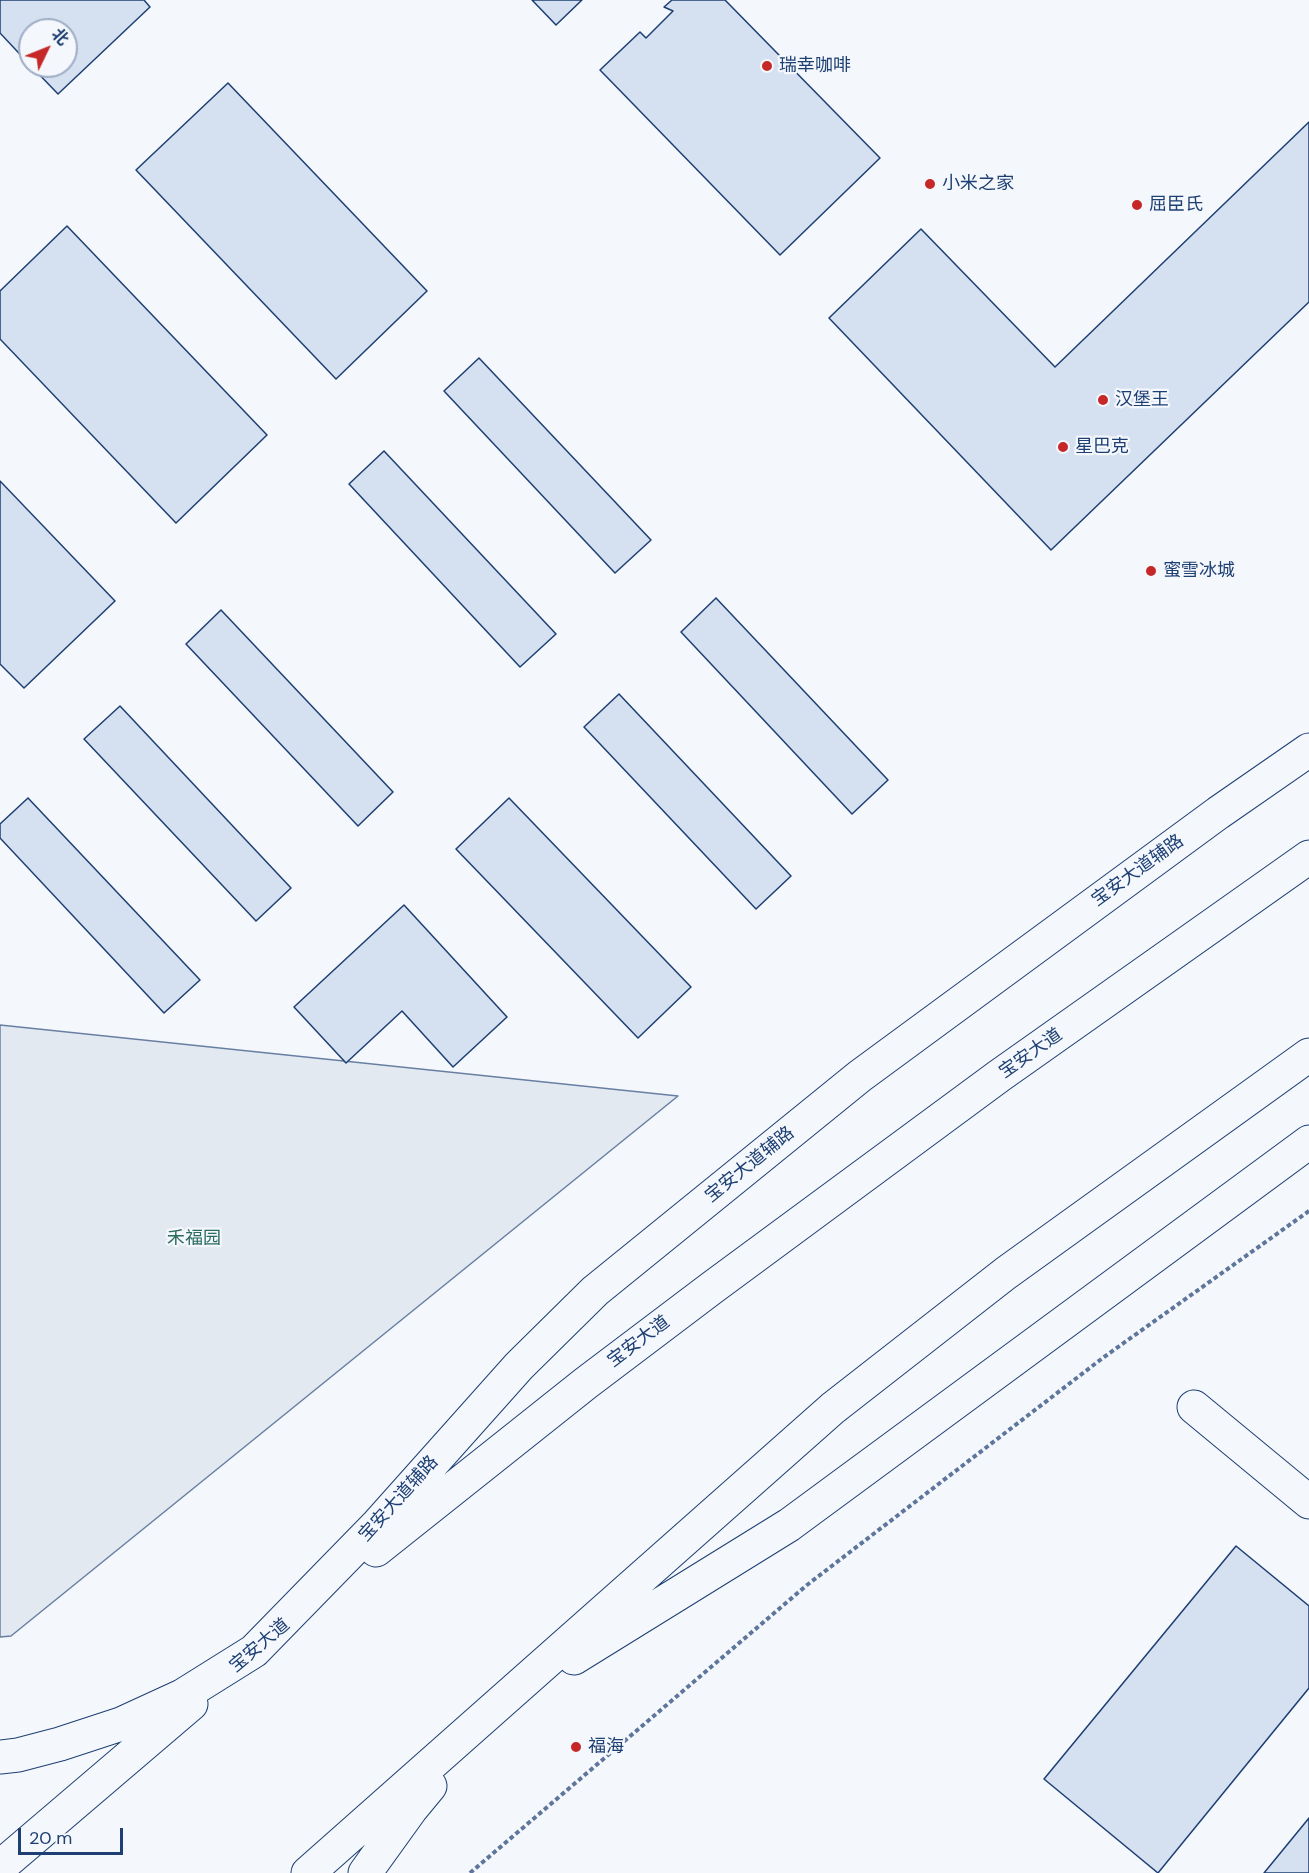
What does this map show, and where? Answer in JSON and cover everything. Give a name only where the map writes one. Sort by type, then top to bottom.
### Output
[{"type":"main road","name":"宝安大道辅路","points":[[254,1651],[378,1524],[519,1366],[595,1291],[860,1076],[1218,813],[1309,750]]},
{"type":"main road","name":"宝安大道","points":[[0,1866],[352,1569],[586,1383],[999,1076],[1309,857]]},
{"type":"main road","points":[[308,1873],[832,1408],[1006,1273],[1309,1055]]},
{"type":"main road","points":[[365,1873],[411,1809],[497,1706],[789,1525],[1309,1142]]},
{"type":"main road","points":[[1194,1407],[1309,1502]]},
{"type":"main road","points":[[0,1757],[60,1744],[121,1724],[182,1696],[254,1651]]},
{"type":"path","points":[[470,1873],[807,1585],[1104,1357],[1309,1211]]},
{"type":"green space","name":"禾福园","points":[[0,1025],[678,1096],[11,1636],[0,1637]]},
{"type":"building","points":[[0,0],[144,0],[150,7],[78,75],[78,18],[18,18],[18,52],[0,33]]},
{"type":"building","points":[[532,0],[582,0],[556,25]]},
{"type":"building","points":[[672,0],[725,0],[880,158],[780,255],[600,70],[640,32],[646,38],[673,11],[664,7]]},
{"type":"building","points":[[43,78],[75,78],[58,94]]},
{"type":"building","points":[[228,83],[427,291],[336,379],[136,170]]},
{"type":"building","points":[[1309,122],[1309,302],[1051,550],[829,318],[921,229],[1055,367]]},
{"type":"building","points":[[67,226],[267,435],[176,523],[0,339],[0,291]]},
{"type":"building","points":[[479,358],[651,540],[615,573],[444,391]]},
{"type":"building","points":[[384,451],[556,634],[520,667],[349,484]]},
{"type":"building","points":[[0,481],[115,601],[24,688],[0,664]]},
{"type":"building","points":[[716,598],[888,780],[852,814],[681,632]]},
{"type":"building","points":[[221,610],[393,792],[358,826],[186,644]]},
{"type":"building","points":[[619,694],[791,876],[756,909],[584,727]]},
{"type":"building","points":[[120,706],[291,888],[256,921],[84,739]]},
{"type":"building","points":[[28,798],[200,980],[164,1013],[0,838],[0,824]]},
{"type":"building","points":[[509,798],[691,987],[638,1038],[456,849]]},
{"type":"building","points":[[404,905],[507,1017],[453,1067],[402,1011],[346,1063],[294,1007]]},
{"type":"building","points":[[1236,1546],[1309,1606],[1309,1688],[1158,1873],[1044,1779]]},
{"type":"building","points":[[1309,1818],[1309,1873],[1264,1873]]},
{"type":"place","name":"瑞幸咖啡","points":[[767,66]]},
{"type":"place","name":"小米之家","points":[[930,184]]},
{"type":"place","name":"屈臣氏","points":[[1137,205]]},
{"type":"place","name":"汉堡王","points":[[1103,400]]},
{"type":"place","name":"星巴克","points":[[1063,447]]},
{"type":"place","name":"蜜雪冰城","points":[[1151,571]]},
{"type":"place","name":"福海","points":[[576,1747]]}]
